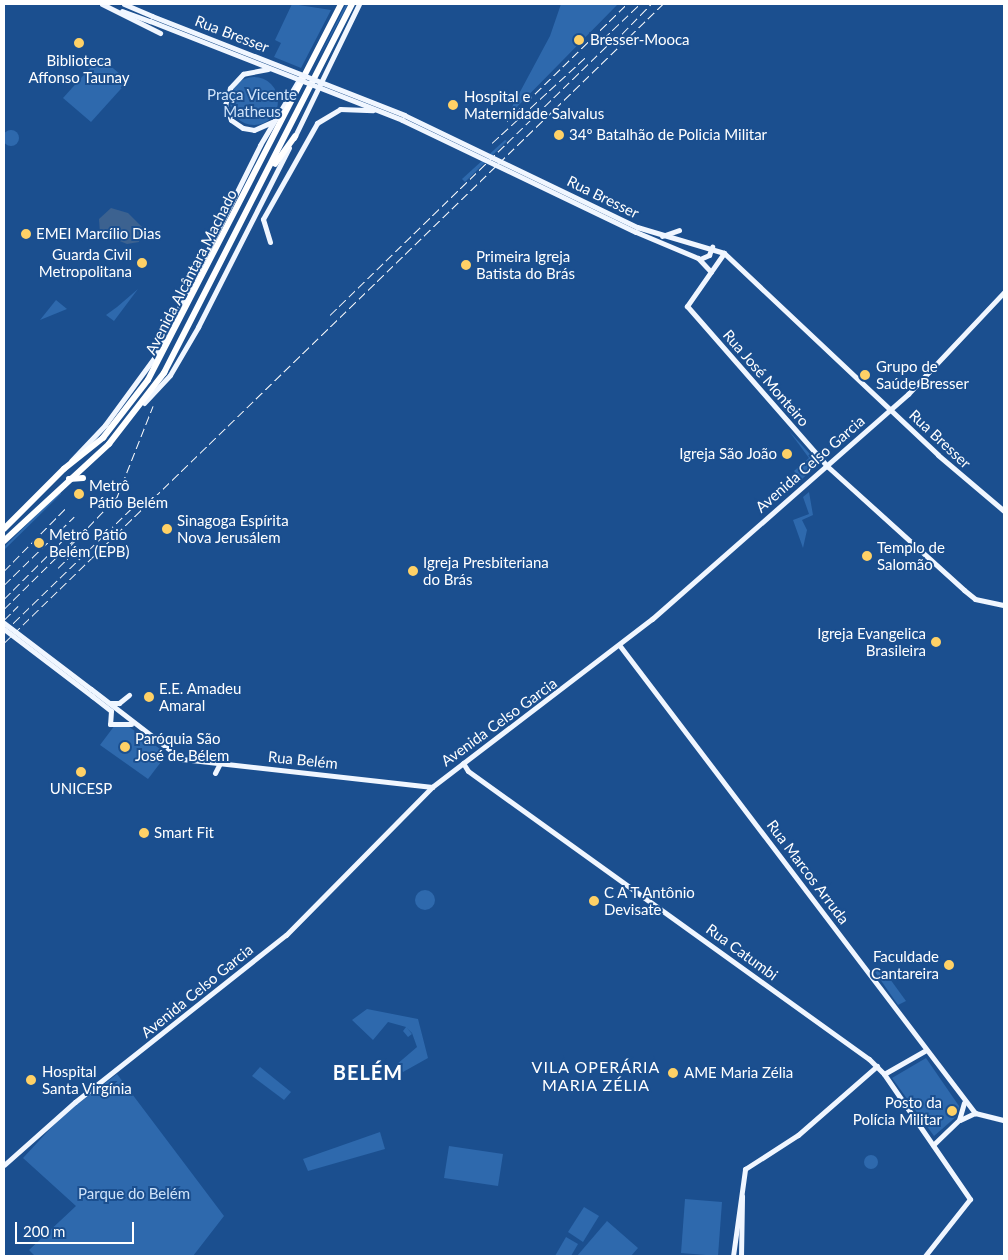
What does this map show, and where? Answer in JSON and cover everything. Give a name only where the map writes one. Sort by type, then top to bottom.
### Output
[{"type":"highway","name":"Avenida Alcântara Machado","points":[[4,529],[64,469],[109,432],[154,371],[341,4]]},
{"type":"highway","name":"Avenida Alcântara Machado","points":[[4,541],[109,444],[144,403],[171,362],[352,4]]},
{"type":"highway","points":[[266,175],[295,136]]},
{"type":"highway","points":[[69,479],[83,478]]},
{"type":"main road","points":[[103,4],[151,18]]},
{"type":"main road","points":[[103,4],[160,33]]},
{"type":"main road","name":"Rua Bresser","points":[[124,4],[151,18],[274,70],[382,112],[700,259],[711,272]]},
{"type":"main road","name":"Avenida Alcântara Machado","points":[[144,403],[186,348],[252,222],[359,4]]},
{"type":"main road","name":"Rua Bresser","points":[[151,18],[404,115],[637,230],[712,246],[724,253],[890,411],[1004,511]]},
{"type":"main road","name":"Avenida Alcântara Machado","points":[[64,469],[105,426],[154,358],[272,122],[312,64]]},
{"type":"main road","points":[[272,122],[254,130],[238,126],[228,115],[225,100],[248,71],[274,70]]},
{"type":"main road","points":[[270,242],[262,224],[279,190],[322,117],[351,108],[382,112]]},
{"type":"main road","points":[[252,222],[279,190]]},
{"type":"main road","points":[[661,236],[679,230]]},
{"type":"main road","points":[[700,259],[710,255],[712,246]]},
{"type":"main road","points":[[711,272],[724,253]]},
{"type":"main road","name":"Rua José Monteiro","points":[[711,272],[687,306],[827,466],[974,598],[1004,605]]},
{"type":"main road","name":"Avenida Celso Garcia","points":[[4,1165],[75,1102],[286,935],[432,787],[620,646],[827,466],[890,411],[1004,292]]},
{"type":"main road","points":[[4,624],[105,704],[111,712],[110,724],[134,724]]},
{"type":"main road","points":[[4,629],[134,724]]},
{"type":"main road","name":"Rua Marcos Arruda","points":[[620,646],[926,1050],[964,1103],[975,1113]]},
{"type":"main road","points":[[105,704],[119,703],[129,695]]},
{"type":"main road","name":"Rua Belém","points":[[134,724],[172,753],[203,762],[432,787]]},
{"type":"main road","points":[[215,773],[220,763]]},
{"type":"main road","name":"Rua Catumbi","points":[[463,763],[468,771],[876,1066],[884,1074],[970,1199],[925,1256]]},
{"type":"main road","points":[[884,1074],[926,1050]]},
{"type":"main road","points":[[741,1256],[743,1173],[748,1165],[798,1136],[876,1066]]},
{"type":"main road","points":[[959,1120],[964,1103]]},
{"type":"main road","points":[[933,1145],[959,1120],[975,1113],[1004,1120]]},
{"type":"main road","points":[[733,1256],[742,1196]]},
{"type":"green space","points":[[292,4],[331,10],[301,68],[274,57],[281,43],[275,40]]},
{"type":"green space","points":[[346,4],[348,4],[315,65]]},
{"type":"green space","points":[[561,4],[617,5],[506,118],[550,36]]},
{"type":"green space","points":[[100,57],[128,81],[91,122],[63,98]]},
{"type":"green space","name":"Praça Vicente Matheus","points":[[254,77],[263,79],[271,84],[276,92],[278,101],[276,110],[271,118],[263,123],[254,125],[245,123],[237,118],[232,110],[230,101],[232,92],[237,84],[245,79]]},
{"type":"green space","points":[[11,130],[17,132],[19,138],[17,144],[11,146],[5,144],[3,138],[5,132]]},
{"type":"green space","points":[[505,140],[507,141],[465,182],[462,179]]},
{"type":"green space","points":[[138,289],[114,321],[106,315],[117,307]]},
{"type":"green space","points":[[56,300],[67,309],[40,320]]},
{"type":"green space","points":[[789,431],[819,464],[802,479],[794,471],[809,458]]},
{"type":"green space","points":[[60,492],[61,494],[4,550],[4,547]]},
{"type":"green space","points":[[809,492],[813,515],[802,520],[807,530],[803,548],[793,520],[809,514],[803,497]]},
{"type":"green space","points":[[125,724],[163,751],[164,758],[148,779],[100,745],[115,725]]},
{"type":"green space","points":[[425,890],[432,893],[435,900],[432,907],[425,910],[418,907],[415,900],[418,893]]},
{"type":"green space","points":[[882,968],[906,1001],[898,1005],[875,972]]},
{"type":"green space","points":[[367,1009],[418,1019],[428,1058],[403,1072],[396,1065],[417,1047],[412,1033],[407,1028],[412,1034],[408,1037],[403,1031],[406,1027],[388,1022],[373,1040],[352,1020]]},
{"type":"green space","points":[[926,1058],[959,1106],[957,1116],[934,1136],[892,1078]]},
{"type":"green space","points":[[260,1067],[291,1092],[284,1100],[252,1076]]},
{"type":"green space","name":"Parque do Belém","points":[[117,1074],[224,1216],[193,1256],[35,1256],[29,1250],[76,1206],[23,1158],[62,1116]]},
{"type":"green space","points":[[380,1132],[385,1149],[308,1171],[303,1159]]},
{"type":"green space","points":[[449,1146],[503,1154],[498,1186],[444,1178]]},
{"type":"green space","points":[[868,1155],[874,1155],[878,1162],[874,1169],[868,1169],[864,1165],[864,1159]]},
{"type":"green space","points":[[685,1199],[722,1202],[718,1256],[681,1253]]},
{"type":"green space","points":[[584,1207],[599,1216],[583,1242],[568,1232]]},
{"type":"green space","points":[[607,1221],[638,1248],[631,1256],[577,1256]]},
{"type":"green space","points":[[566,1237],[578,1244],[571,1256],[555,1256]]},
{"type":"shaded area","points":[[111,208],[128,213],[142,227],[139,242],[127,244],[100,233],[99,219]]},
{"type":"railway","points":[[507,121],[627,4]]},
{"type":"railway","points":[[603,39],[640,4]]},
{"type":"railway","points":[[613,43],[651,4]]},
{"type":"railway","points":[[4,643],[663,4]]},
{"type":"railway","points":[[330,315],[617,36]]},
{"type":"railway","points":[[492,143],[586,57]]},
{"type":"railway","points":[[70,546],[117,497],[153,406]]},
{"type":"railway","points":[[4,632],[133,507]]},
{"type":"railway","points":[[4,571],[65,509]]},
{"type":"railway","points":[[4,585],[74,517]]},
{"type":"railway","points":[[4,599],[67,536]]},
{"type":"railway","points":[[4,609],[73,541]]},
{"type":"railway","points":[[58,568],[71,555]]},
{"type":"railway","points":[[4,620],[18,606]]},
{"type":"place","name":"Bresser-Mooca","points":[[579,40]]},
{"type":"place","name":"Biblioteca Affonso Taunay","points":[[79,43]]},
{"type":"place","name":"Hospital e Maternidade Salvalus","points":[[453,105]]},
{"type":"place","name":"34º Batalhão de Policia Militar","points":[[559,135]]},
{"type":"place","name":"EMEI Marcílio Dias","points":[[26,234]]},
{"type":"place","name":"Guarda Civil Metropolitana","points":[[142,263]]},
{"type":"place","name":"Primeira Igreja Batista do Brás","points":[[466,265]]},
{"type":"place","name":"Grupo de Saúde Bresser","points":[[865,375]]},
{"type":"place","name":"Igreja São João","points":[[787,454]]},
{"type":"place","name":"Metrô Pátio Belém","points":[[79,494]]},
{"type":"place","name":"Sinagoga Espírita Nova Jerusálem","points":[[167,529]]},
{"type":"place","name":"Metrô Pátio Belém (EPB)","points":[[39,543]]},
{"type":"place","name":"Templo de Salomão","points":[[867,556]]},
{"type":"place","name":"Igreja Presbiteriana do Brás","points":[[413,571]]},
{"type":"place","name":"Igreja Evangelica Brasileira","points":[[936,642]]},
{"type":"place","name":"E.E. Amadeu Amaral","points":[[149,697]]},
{"type":"place","name":"Paróquia São José de Bélem","points":[[125,747]]},
{"type":"place","name":"UNICESP","points":[[81,772]]},
{"type":"place","name":"Smart Fit","points":[[144,833]]},
{"type":"place","name":"C A T Antônio Devisate","points":[[594,901]]},
{"type":"place","name":"Faculdade Cantareira","points":[[949,965]]},
{"type":"place","name":"AME Maria Zélia","points":[[673,1073]]},
{"type":"place","name":"Hospital Santa Virgínia","points":[[31,1080]]},
{"type":"place","name":"Posto da Polícia Militar","points":[[952,1111]]},
{"type":"district","name":"BELÉM","points":[[368,1072]]},
{"type":"district","name":"VILA OPERÁRIA MARIA ZÉLIA","points":[[596,1076]]}]
